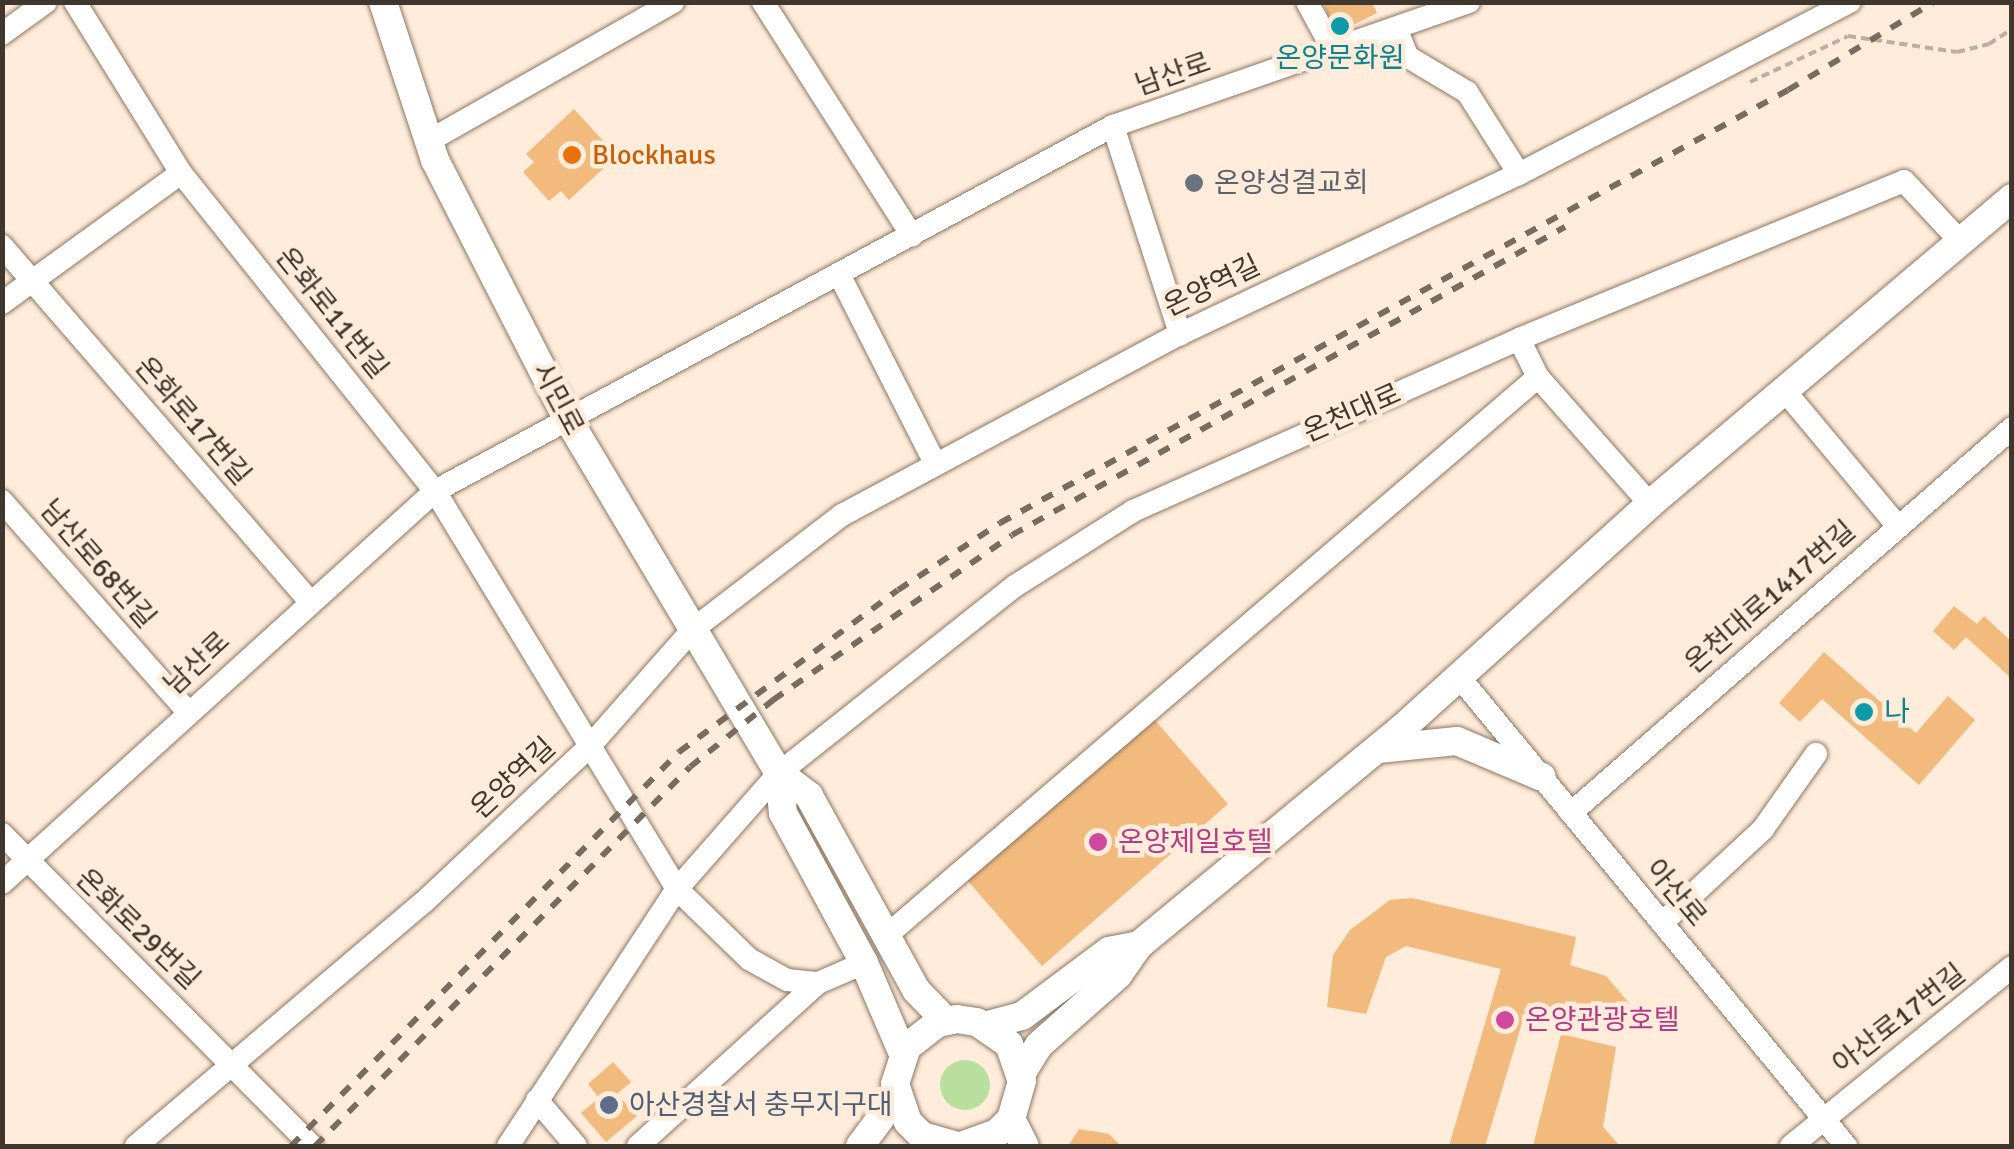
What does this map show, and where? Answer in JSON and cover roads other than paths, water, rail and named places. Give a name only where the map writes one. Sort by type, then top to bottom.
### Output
[{"type":"main road","name":"시민로","points":[[383,2],[428,142],[566,416],[779,773],[809,796],[927,1007],[946,1021]]},
{"type":"main road","points":[[897,1096],[908,1122],[954,1146],[997,1134],[1011,1119],[1020,1074],[1039,1044],[1118,976],[1139,945],[1460,678],[1650,504],[2012,198]]},
{"type":"main road","points":[[1376,749],[1457,741],[1542,777]]},
{"type":"main road","name":"시민로","points":[[779,773],[783,813],[864,962],[903,1054]]},
{"type":"main road","points":[[860,1146],[897,1096],[903,1054],[920,1032],[946,1021],[984,1026],[1022,1016],[1109,952],[1139,945]]},
{"type":"main road","points":[[984,1026],[1009,1044],[1020,1074]]},
{"type":"main road","points":[[1011,1119],[1025,1146]]},
{"type":"street","points":[[2,34],[46,2]]},
{"type":"street","name":"온화로11번길","points":[[75,2],[182,173],[435,491]]},
{"type":"street","points":[[428,142],[672,2]]},
{"type":"street","points":[[763,2],[912,236]]},
{"type":"street","points":[[1307,2],[1333,50]]},
{"type":"street","name":"남산로","points":[[2,883],[308,601],[435,491],[566,416],[912,236],[1113,126],[1468,2]]},
{"type":"street","name":"온양역길","points":[[136,1146],[424,902],[589,748],[692,630],[842,515],[1180,334],[1520,174],[1850,2]]},
{"type":"street","points":[[1396,28],[1408,56],[1467,92],[1520,174]]},
{"type":"street","points":[[1113,126],[1180,334]]},
{"type":"street","points":[[2,303],[182,173]]},
{"type":"street","name":"온천대로","points":[[779,773],[1015,586],[1133,512],[1519,338],[1904,182],[1960,241]]},
{"type":"street","name":"온화로17번길","points":[[2,246],[308,601]]},
{"type":"street","points":[[839,274],[935,464]]},
{"type":"street","points":[[1519,338],[1538,376],[1650,504]]},
{"type":"street","points":[[886,936],[1538,376]]},
{"type":"street","points":[[1784,390],[1897,525]]},
{"type":"street","name":"온천대로1417번길","points":[[1571,813],[2012,428]]},
{"type":"street","points":[[435,491],[677,889],[749,959],[787,980],[818,982]]},
{"type":"street","name":"남산로68번길","points":[[2,501],[188,712]]},
{"type":"street","name":"아산로","points":[[1460,678],[1846,1146]]},
{"type":"street","points":[[1662,923],[1763,829],[1816,754]]},
{"type":"street","points":[[508,1146],[677,889],[779,773]]},
{"type":"street","name":"온화로29번길","points":[[2,834],[312,1146]]},
{"type":"street","points":[[638,1146],[818,982],[864,962]]},
{"type":"street","name":"아산로17번길","points":[[1791,1146],[2010,971]]},
{"type":"street","points":[[537,1100],[576,1146]]},
{"type":"railway","points":[[291,1146],[679,752],[898,590],[1000,523],[1788,90],[1934,2]]},
{"type":"railway","points":[[315,1146],[690,767],[773,700],[1012,535],[1565,227]]},
{"type":"place","name":"온양문화원","points":[[1340,26]]},
{"type":"place","name":"Blockhaus","points":[[572,155]]},
{"type":"place","name":"온양성결교회","points":[[1194,183]]},
{"type":"place","name":"나","points":[[1864,712]]},
{"type":"place","name":"온양제일호텔","points":[[1098,842]]},
{"type":"place","name":"온양관광호텔","points":[[1505,1020]]},
{"type":"place","name":"아산경찰서 충무지구대","points":[[609,1105]]}]
